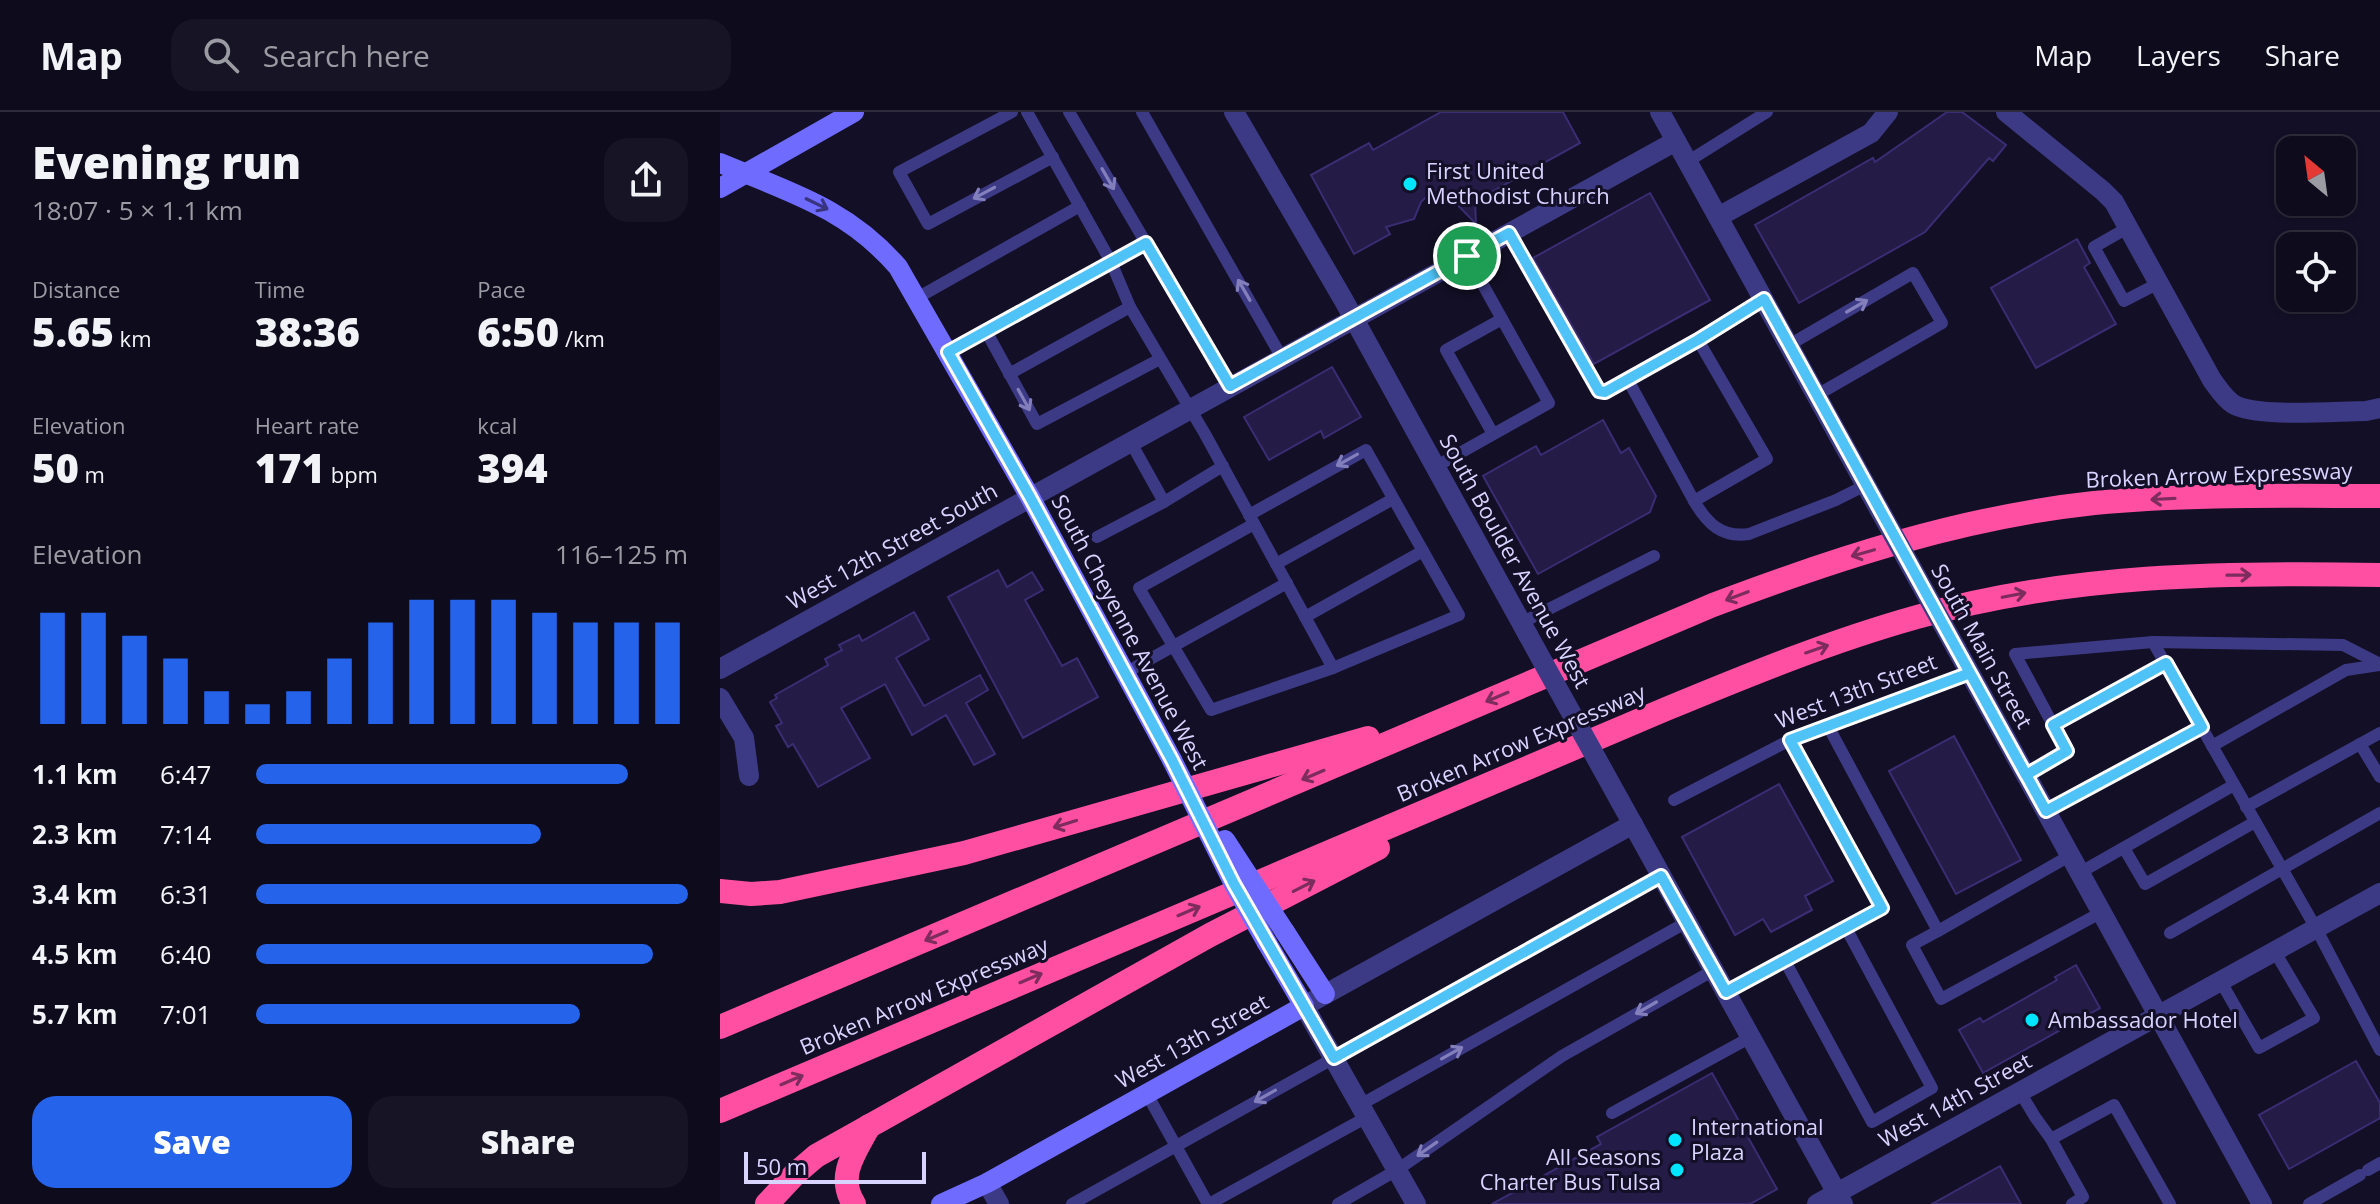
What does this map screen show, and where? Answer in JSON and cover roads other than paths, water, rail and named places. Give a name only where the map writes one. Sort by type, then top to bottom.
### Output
[{"type":"highway","name":"Broken Arrow Expressway","points":[[720,1027],[1713,605],[1810,569],[1939,531],[2093,503],[2241,496],[2380,496]]},
{"type":"highway","name":"Broken Arrow Expressway","points":[[720,1111],[1666,709],[1810,651],[1917,616],[2050,589],[2193,575],[2380,575]]},
{"type":"highway","points":[[720,891],[751,894],[780,892],[964,853],[1462,712]]},
{"type":"highway","points":[[767,1204],[816,1156],[1210,935],[1536,766]]},
{"type":"highway","points":[[854,1204],[846,1189],[845,1176],[869,1126]]},
{"type":"main road","points":[[720,188],[854,112]]},
{"type":"main road","name":"South Cheyenne Avenue West","points":[[720,163],[821,206],[859,228],[898,267],[1030,497],[1172,760],[1234,884],[1276,938],[1304,1006]]},
{"type":"main road","points":[[1276,938],[1325,994]]},
{"type":"main road","name":"West 13th Street","points":[[941,1204],[987,1183],[1304,1006]]},
{"type":"street","name":"South Boulder Avenue West","points":[[1234,112],[1353,318],[1840,1199]]},
{"type":"street","name":"South Main Street","points":[[1660,112],[2262,1204]]},
{"type":"street","points":[[2006,112],[2114,202],[2212,380],[2233,404],[2269,411],[2366,411],[2380,408]]},
{"type":"street","points":[[1718,217],[1871,133],[1879,115]]},
{"type":"street","name":"West 12th Street South","points":[[720,669],[1676,141]]},
{"type":"street","points":[[720,698],[744,738],[749,776]]},
{"type":"street","name":"West 13th Street","points":[[1304,1006],[1633,824]]},
{"type":"street","name":"West 14th Street","points":[[1817,1204],[1840,1199],[2020,1092],[2380,893]]},
{"type":"street","name":"South Cheyenne Avenue West","points":[[1304,1006],[1416,1204]]},
{"type":"street","points":[[987,1183],[999,1204]]},
{"type":"lane","points":[[1012,112],[899,172],[928,224],[1053,157]]},
{"type":"lane","points":[[1027,112],[1111,262],[1130,307],[1223,466],[1333,668]]},
{"type":"lane","points":[[1069,112],[1230,386]]},
{"type":"lane","points":[[1142,112],[1282,358]]},
{"type":"lane","points":[[1687,162],[1767,112]]},
{"type":"lane","points":[[917,298],[1080,206]]},
{"type":"lane","points":[[2129,227],[2094,247],[2124,301],[2159,283]]},
{"type":"lane","points":[[1509,233],[1599,391],[1605,392],[1628,380],[1764,299]]},
{"type":"lane","points":[[948,352],[1146,243]]},
{"type":"lane","points":[[1435,467],[1549,403],[1467,256]]},
{"type":"lane","points":[[1789,345],[1913,273],[1942,323],[1817,395]]},
{"type":"lane","points":[[1009,374],[1130,307]]},
{"type":"lane","points":[[1493,434],[1446,350],[1502,319]]},
{"type":"lane","points":[[986,331],[1037,424],[1160,359]]},
{"type":"lane","points":[[1694,501],[1767,459],[1698,340]]},
{"type":"lane","points":[[1628,380],[1703,516],[1726,534],[1749,534],[1866,485]]},
{"type":"lane","points":[[1130,441],[1164,502]]},
{"type":"lane","points":[[1366,450],[1393,499],[1459,615],[1333,668],[1211,710],[1139,588],[1366,450]]},
{"type":"lane","points":[[1097,537],[1223,466]]},
{"type":"lane","points":[[1276,564],[1393,499]]},
{"type":"lane","points":[[1305,617],[1423,551]]},
{"type":"lane","points":[[1525,629],[1654,556]]},
{"type":"lane","points":[[1125,673],[1287,583]]},
{"type":"lane","points":[[2153,642],[2374,1025],[2380,1050]]},
{"type":"lane","points":[[2026,775],[2067,751],[2015,654],[2153,642],[2343,645],[2380,664]]},
{"type":"lane","points":[[2053,725],[2166,663]]},
{"type":"lane","points":[[2212,746],[2346,670],[2380,664]]},
{"type":"lane","name":"West 13th Street","points":[[1674,800],[1790,740],[1970,673]]},
{"type":"lane","points":[[1828,726],[1938,931]]},
{"type":"lane","points":[[2046,811],[2202,727]]},
{"type":"lane","points":[[2246,807],[2380,733]]},
{"type":"lane","points":[[1726,992],[1882,908],[1790,740]]},
{"type":"lane","points":[[2360,744],[2380,777]]},
{"type":"lane","points":[[2102,912],[1941,999],[1912,945],[2076,864],[2124,848],[2234,785]]},
{"type":"lane","points":[[2170,933],[2380,813]]},
{"type":"lane","points":[[2124,848],[2145,884],[2255,822]]},
{"type":"lane","points":[[1072,1204],[1661,876]]},
{"type":"lane","points":[[1147,1094],[1208,1204],[1687,922]]},
{"type":"lane","points":[[1785,961],[1872,1122],[1932,1088],[1846,928]]},
{"type":"lane","points":[[2221,982],[2259,1048],[2300,1026],[2314,1018],[2275,952]]},
{"type":"lane","points":[[1338,1204],[1397,1170],[1562,1056],[1714,970]]},
{"type":"lane","points":[[1612,1113],[1751,1037]]},
{"type":"lane","points":[[2020,1092],[2051,1139],[2081,1202]]},
{"type":"lane","points":[[2051,1139],[2114,1105],[2170,1204]]},
{"type":"lane","points":[[2309,1204],[2380,1163]]},
{"type":"place","name":"First United Methodist Church","points":[[1410,184]]},
{"type":"place","name":"Ambassador Hotel","points":[[2032,1020]]},
{"type":"place","name":"International Plaza","points":[[1675,1140]]},
{"type":"place","name":"All Seasons Charter Bus Tulsa","points":[[1677,1170]]}]
